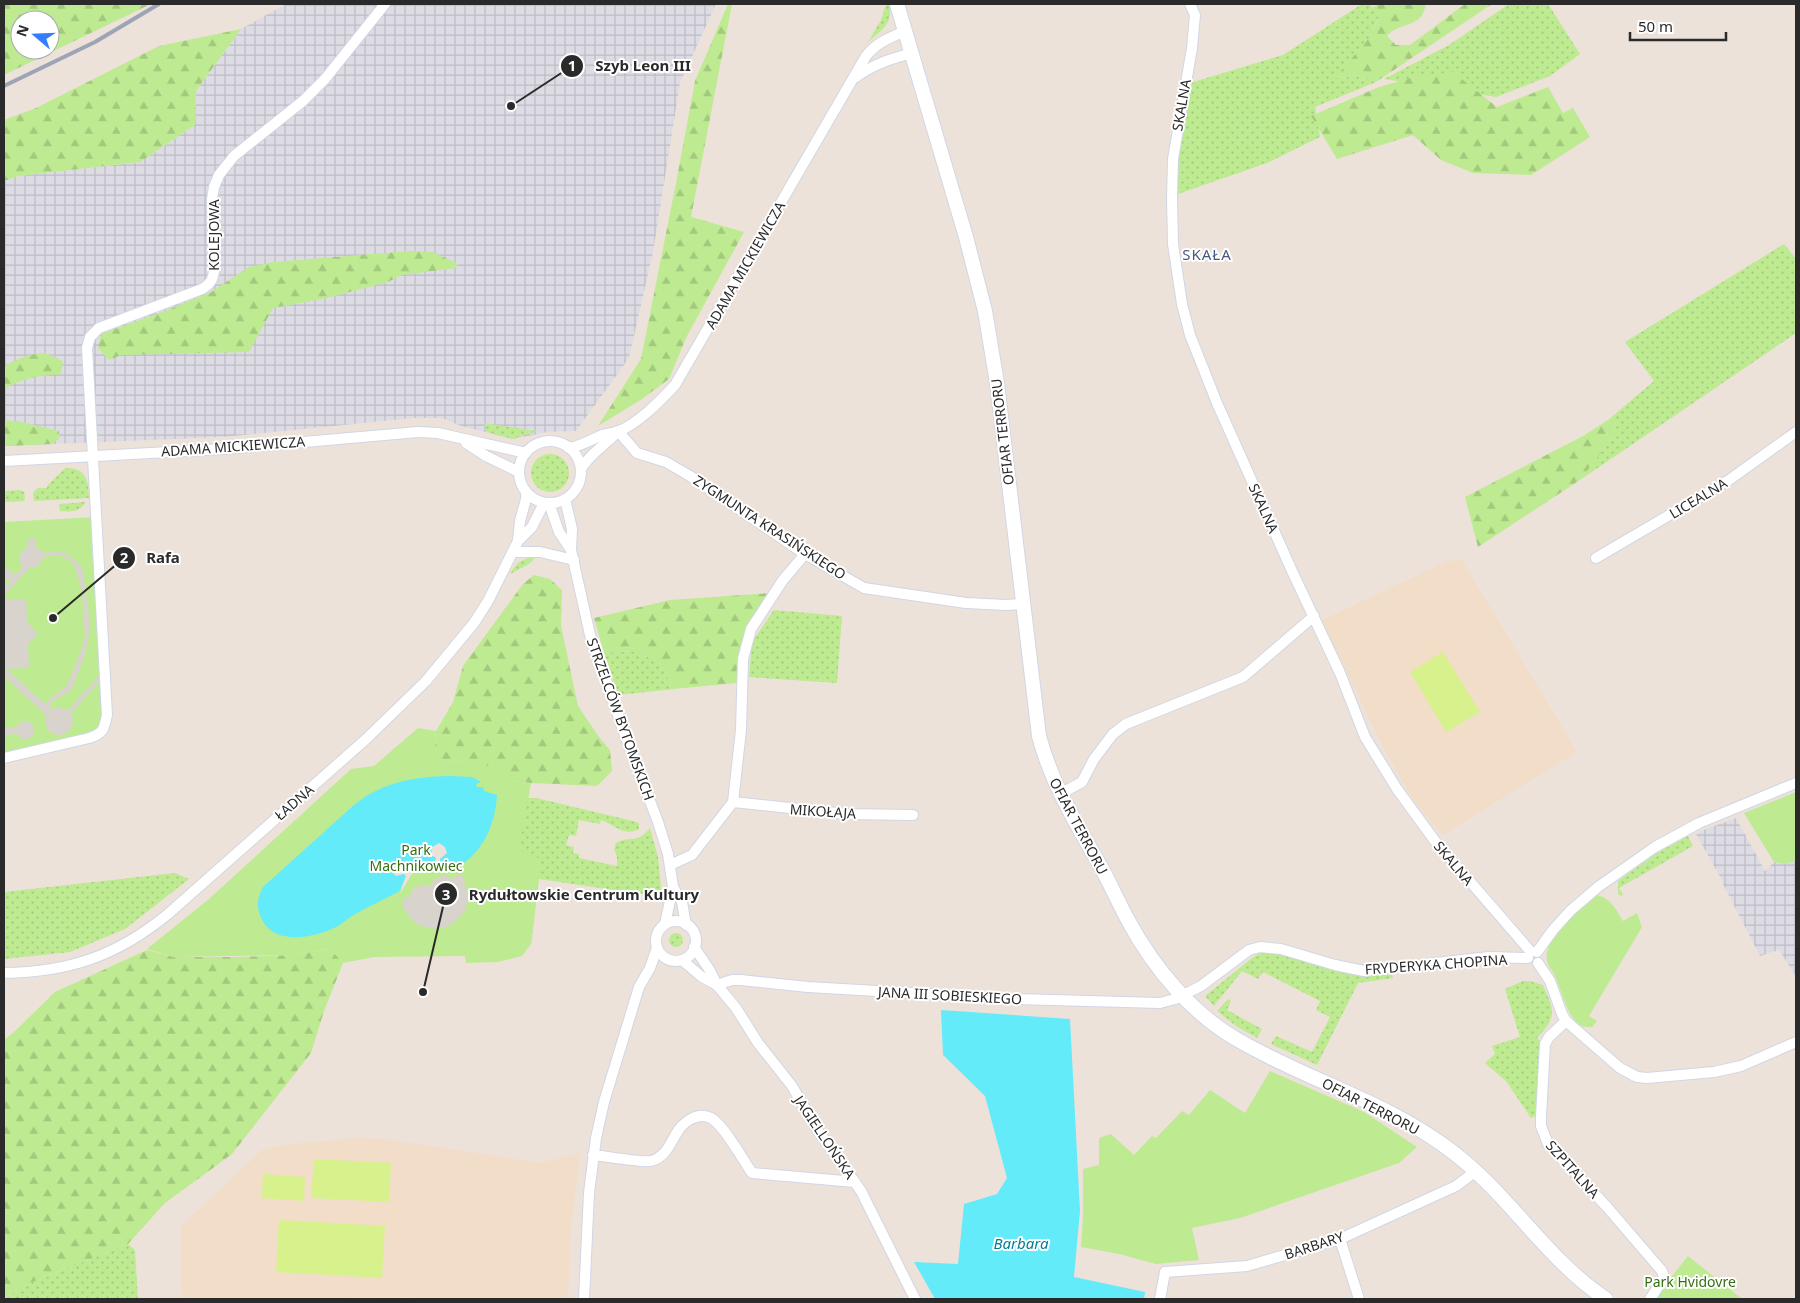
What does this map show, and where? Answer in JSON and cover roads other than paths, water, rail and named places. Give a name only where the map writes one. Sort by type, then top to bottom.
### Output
[{"type":"street","name":"KOLEJOWA","points":[[4,758],[98,735],[104,729],[107,715],[87,348],[90,337],[99,328],[202,290],[208,286],[213,279],[214,271],[212,199],[219,175],[234,156],[303,101],[325,79],[385,4]]},
{"type":"street","name":"OFIAR TERRORU","points":[[897,4],[966,237],[985,311],[997,383],[1039,736],[1046,760],[1060,794],[1130,924],[1159,967],[1183,996],[1203,1015],[1236,1039],[1364,1099],[1410,1123],[1453,1152],[1476,1171],[1562,1263],[1580,1280],[1606,1299]]},
{"type":"street","name":"SKALNA","points":[[1190,4],[1195,15],[1192,48],[1179,115],[1172,179],[1173,244],[1182,304],[1190,335],[1292,571],[1340,673],[1365,737],[1398,789],[1449,859],[1534,956]]},
{"type":"street","name":"ADAMA MICKIEWICZA","points":[[581,469],[586,460],[618,431],[653,407],[675,385],[872,48],[892,36],[906,32]]},
{"type":"street","name":"ADAMA MICKIEWICZA","points":[[851,81],[867,68],[912,53]]},
{"type":"street","name":"ADAMA MICKIEWICZA","points":[[569,448],[618,431]]},
{"type":"street","name":"ZYGMUNTA KRASIŃSKIEGO","points":[[618,431],[637,453],[666,462],[690,476],[805,554],[864,588],[966,603],[1023,604]]},
{"type":"street","name":"ADAMA MICKIEWICZA","points":[[4,461],[224,448],[418,432],[438,433],[461,440],[526,453]]},
{"type":"street","name":"LICEALNA","points":[[1596,558],[1729,480],[1796,432]]},
{"type":"street","name":"ADAMA MICKIEWICZA","points":[[461,440],[486,456],[519,472]]},
{"type":"street","points":[[545,442],[557,442],[569,448],[575,454],[581,469],[575,491],[565,499],[546,503],[532,498],[523,486],[519,472],[522,459],[526,453],[538,444],[545,442]]},
{"type":"street","name":"ŁADNA","points":[[4,973],[39,972],[79,964],[118,949],[152,927],[364,740],[426,681],[474,623],[488,601],[518,541],[526,492]]},
{"type":"street","name":"STRZELCÓW BYTOMSKICH","points":[[565,499],[572,529],[571,550]]},
{"type":"street","name":"STRZELCÓW BYTOMSKICH","points":[[546,503],[559,532],[571,550],[590,635],[658,822],[674,887]]},
{"type":"street","name":"ŁADNA","points":[[518,541],[532,527],[546,503]]},
{"type":"street","points":[[513,552],[540,552],[574,560]]},
{"type":"street","points":[[670,865],[692,855],[733,802],[741,730],[744,659],[751,628],[783,580],[805,554]]},
{"type":"street","points":[[1060,794],[1082,782],[1094,758],[1113,734],[1126,724],[1243,677],[1314,616]]},
{"type":"street","points":[[1796,783],[1699,824],[1655,846],[1598,887],[1570,911],[1534,956],[1550,980],[1566,1021],[1620,1068],[1637,1077],[1661,1078],[1714,1072],[1741,1066],[1796,1042]]},
{"type":"street","name":"MIKOŁAJA","points":[[733,802],[846,814],[913,815]]},
{"type":"street","points":[[668,960],[660,953],[656,942],[658,932],[665,924],[674,887]]},
{"type":"street","points":[[674,887],[682,902],[686,925]]},
{"type":"street","points":[[665,924],[676,922],[686,925],[693,932],[694,947],[709,969],[716,985]]},
{"type":"street","points":[[650,968],[668,960],[682,960],[689,955],[694,947]]},
{"type":"street","name":"FRYDERYKA CHOPINA","points":[[1183,996],[1202,986],[1250,950],[1260,947],[1281,949],[1335,965],[1364,971],[1489,957],[1534,956]]},
{"type":"street","points":[[584,1299],[589,1193],[593,1155],[604,1102],[639,987],[650,968],[657,948]]},
{"type":"street","points":[[682,960],[702,977],[716,985]]},
{"type":"street","name":"JANA III SOBIESKIEGO","points":[[716,985],[736,980],[808,988],[1014,999],[1142,1003],[1168,1002],[1183,996]]},
{"type":"street","name":"JAGIELLOŃSKA","points":[[716,985],[736,1008],[758,1043],[792,1086],[818,1131],[855,1182],[915,1299]]},
{"type":"street","name":"SZPITALNA","points":[[1566,1021],[1549,1037],[1545,1044],[1541,1117],[1543,1134],[1548,1144],[1607,1207],[1662,1271],[1664,1278],[1650,1299]]},
{"type":"street","points":[[593,1155],[650,1162],[663,1154],[680,1127],[691,1118],[703,1115],[711,1118],[720,1126],[752,1173],[855,1182]]},
{"type":"street","name":"BARBARY","points":[[1160,1299],[1166,1272],[1247,1266],[1340,1239],[1456,1186],[1476,1171]]},
{"type":"street","points":[[1340,1239],[1358,1299]]},
{"type":"water","points":[[449,776],[472,777],[481,782],[476,784],[477,787],[483,787],[484,791],[497,795],[494,816],[486,836],[475,853],[457,870],[446,864],[436,862],[412,870],[400,891],[325,932],[306,936],[286,936],[270,930],[264,923],[259,914],[258,905],[263,887],[354,805],[376,791],[399,782]]},
{"type":"water","name":"Barbara","points":[[941,1010],[1070,1019],[1080,1211],[1074,1277],[1145,1292],[1144,1299],[935,1299],[914,1262],[958,1264],[964,1204],[997,1194],[1007,1178],[985,1096],[943,1055]]},
{"type":"railway","points":[[4,86],[95,42],[159,4]]},
{"type":"place","name":"Szyb Leon III","points":[[511,106]]},
{"type":"place","name":"Rafa","points":[[53,618]]},
{"type":"place","name":"Rydułtowskie Centrum Kultury","points":[[423,992]]},
{"type":"district","name":"SKAŁA","points":[[1207,254]]},
{"type":"park label","name":"Park Machnikowiec","points":[[416,858]]},
{"type":"park label","name":"Park Hvidovre","points":[[1690,1281]]}]
